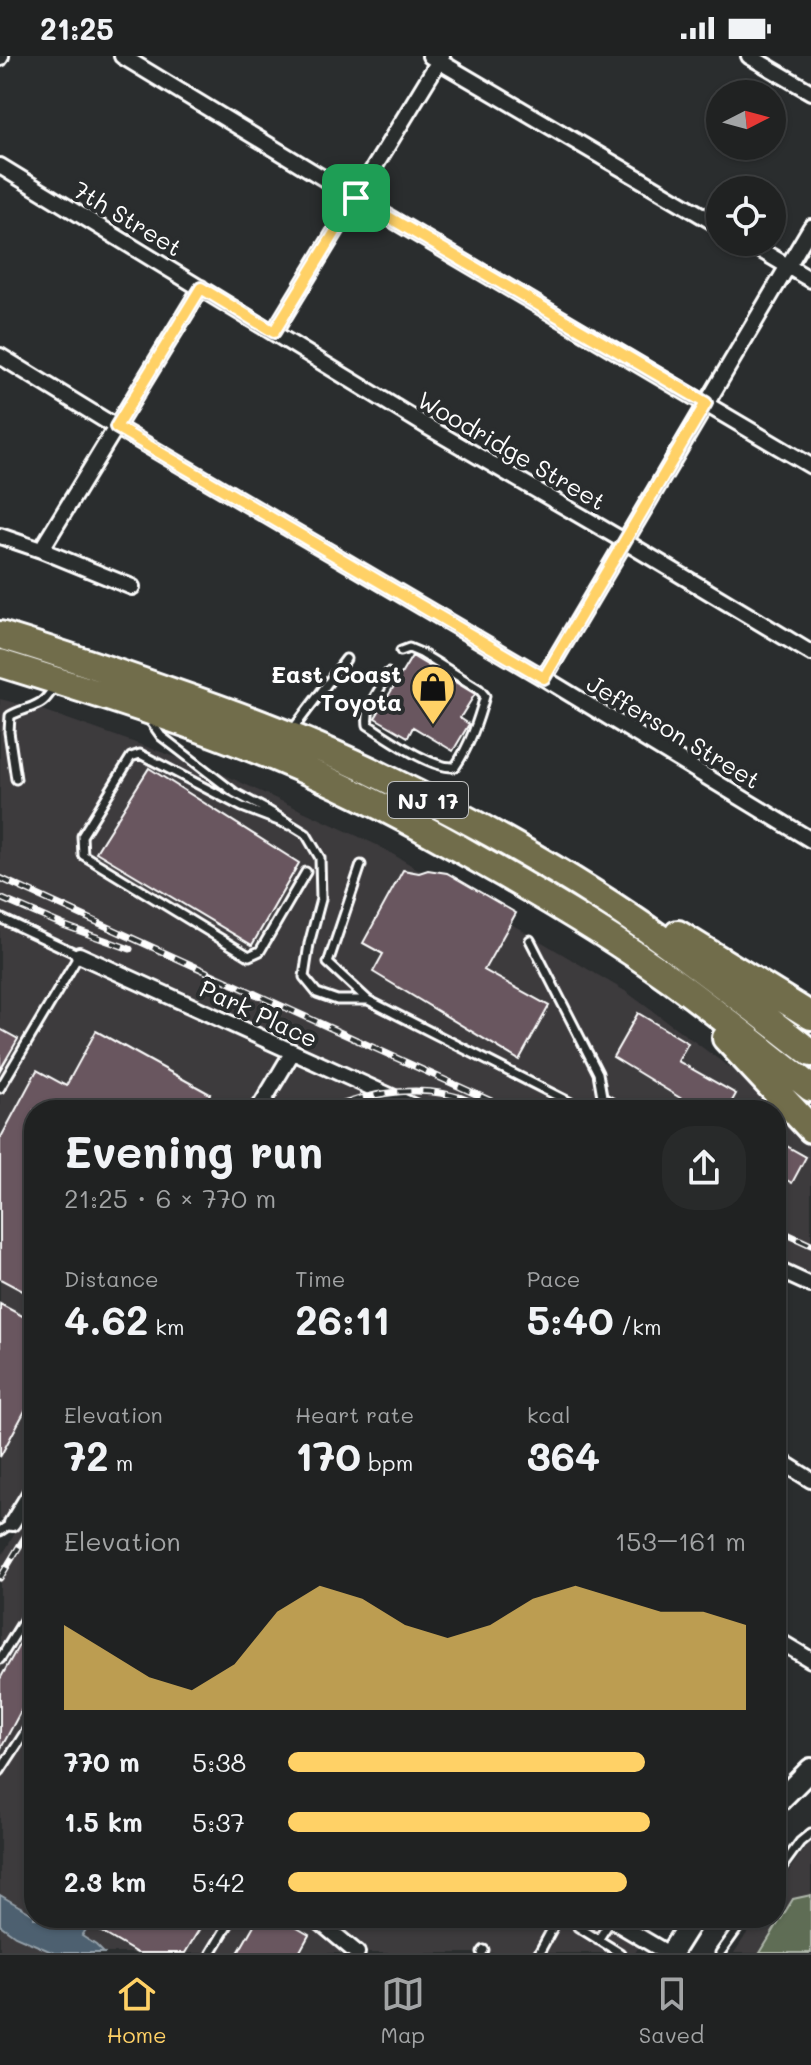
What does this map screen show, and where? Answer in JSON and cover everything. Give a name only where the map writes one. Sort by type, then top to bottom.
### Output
[{"type":"highway","name":"NJ 17","points":[[0,635],[66,654],[290,734],[385,777],[510,844],[645,928],[811,1053]]},
{"type":"highway","name":"NJ 17","points":[[0,663],[231,739],[372,801],[574,914],[672,980],[811,1088]]},
{"type":"highway","points":[[510,844],[644,913],[811,1016]]},
{"type":"highway","points":[[672,980],[784,1100]]},
{"type":"highway","points":[[786,1102],[811,1129]]},
{"type":"main road","points":[[786,1794],[811,1769]]},
{"type":"main road","points":[[669,1953],[686,1928]]},
{"type":"street","points":[[122,56],[811,466]]},
{"type":"street","points":[[749,56],[811,92]]},
{"type":"street","points":[[274,332],[437,58],[706,218]]},
{"type":"street","name":"7th Street","points":[[0,166],[274,332]]},
{"type":"street","points":[[544,678],[811,227]]},
{"type":"street","points":[[771,256],[811,280]]},
{"type":"street","points":[[41,550],[201,288]]},
{"type":"street","name":"Woodridge Street","points":[[274,332],[428,427],[811,653]]},
{"type":"street","name":"Jefferson Street","points":[[0,356],[811,840]]},
{"type":"street","points":[[0,536],[132,587]]},
{"type":"street","name":"Park Place","points":[[79,955],[398,1100]]},
{"type":"street","points":[[264,1100],[292,1053]]},
{"type":"street","points":[[786,1274],[811,1285]]},
{"type":"street","points":[[786,1464],[811,1480]]},
{"type":"street","points":[[6,1527],[24,1501]]},
{"type":"street","points":[[786,1645],[811,1660]]},
{"type":"street","points":[[326,1928],[352,1951]]},
{"type":"street","points":[[626,1928],[669,1953]]},
{"type":"lane","points":[[388,673],[366,713],[368,725],[430,761],[455,767],[477,725],[485,696],[479,689],[421,653],[409,648],[401,651]]},
{"type":"lane","points":[[290,734],[346,659]]},
{"type":"lane","points":[[0,712],[12,715],[38,705],[59,681]]},
{"type":"lane","points":[[141,708],[161,736],[192,761],[235,793],[306,834],[320,858],[321,899],[304,977],[317,993],[337,1000],[368,1000]]},
{"type":"lane","points":[[12,715],[9,732],[16,779]]},
{"type":"lane","points":[[289,825],[242,807],[140,754],[131,757],[82,836],[83,855],[249,956],[260,951],[306,872]]},
{"type":"lane","points":[[361,865],[328,963],[368,1000],[565,1100]]},
{"type":"lane","points":[[0,918],[79,955],[0,1088]]},
{"type":"lane","points":[[530,940],[598,1073],[607,1100]]},
{"type":"lane","points":[[0,1659],[24,1620]]},
{"type":"lane","points":[[0,1771],[24,1734]]},
{"type":"lane","points":[[786,1861],[811,1833]]},
{"type":"lane","points":[[211,1953],[226,1928]]},
{"type":"lane","points":[[539,1953],[553,1928]]},
{"type":"lane","points":[[580,1928],[620,1953]]},
{"type":"lane","points":[[598,1940],[605,1928]]},
{"type":"lane","points":[[720,1953],[738,1928]]},
{"type":"shaded area","points":[[0,699],[39,709],[218,772],[377,845],[625,991],[740,1075],[767,1100],[24,1100],[24,1928],[651,1928],[635,1953],[0,1953],[0,1559],[17,1530],[0,1519]]},
{"type":"shaded area","points":[[786,1117],[811,1140],[811,1285],[786,1274]]},
{"type":"shaded area","points":[[811,1838],[811,1953],[734,1953],[750,1928],[786,1928],[786,1875]]},
{"type":"green space","points":[[811,1895],[811,1953],[760,1953],[775,1928],[786,1928],[786,1910],[793,1899]]},
{"type":"water","points":[[0,1895],[24,1909],[24,1928],[87,1928],[82,1936],[104,1953],[54,1953],[15,1936],[0,1925]]},
{"type":"building","points":[[412,656],[475,694],[460,718],[469,724],[453,751],[413,727],[408,737],[375,718]]},
{"type":"building","points":[[149,768],[299,863],[252,945],[96,852]]},
{"type":"building","points":[[403,870],[447,873],[516,913],[484,970],[549,1006],[519,1060],[373,972],[383,954],[363,943]]},
{"type":"building","points":[[638,1013],[688,1043],[678,1061],[736,1094],[733,1100],[684,1100],[613,1057]]},
{"type":"building","points":[[0,1029],[18,1039],[0,1070]]},
{"type":"building","points":[[96,1031],[210,1094],[207,1100],[24,1100],[24,1292],[0,1279],[0,1139],[37,1070],[66,1086]]},
{"type":"building","points":[[786,1146],[806,1157],[792,1183],[786,1180]]},
{"type":"building","points":[[0,1304],[24,1317],[24,1413],[0,1457]]},
{"type":"building","points":[[24,1636],[24,1705],[0,1750],[0,1679]]},
{"type":"building","points":[[200,1928],[185,1953],[137,1953],[98,1930]]},
{"type":"building","points":[[252,1928],[297,1928],[309,1935],[299,1953],[238,1953]]},
{"type":"railway","points":[[0,878],[489,1100]]},
{"type":"railway","points":[[0,898],[130,949]]},
{"type":"railway","points":[[356,1100],[418,1091],[466,1100]]},
{"type":"railway","points":[[786,1234],[811,1245]]},
{"type":"railway","points":[[0,1578],[24,1538]]},
{"type":"place","name":"East Coast Toyota","points":[[433,726]]},
{"type":"route","points":[[356,198],[706,403],[544,678],[116,427],[201,288],[274,332],[356,198]]}]
